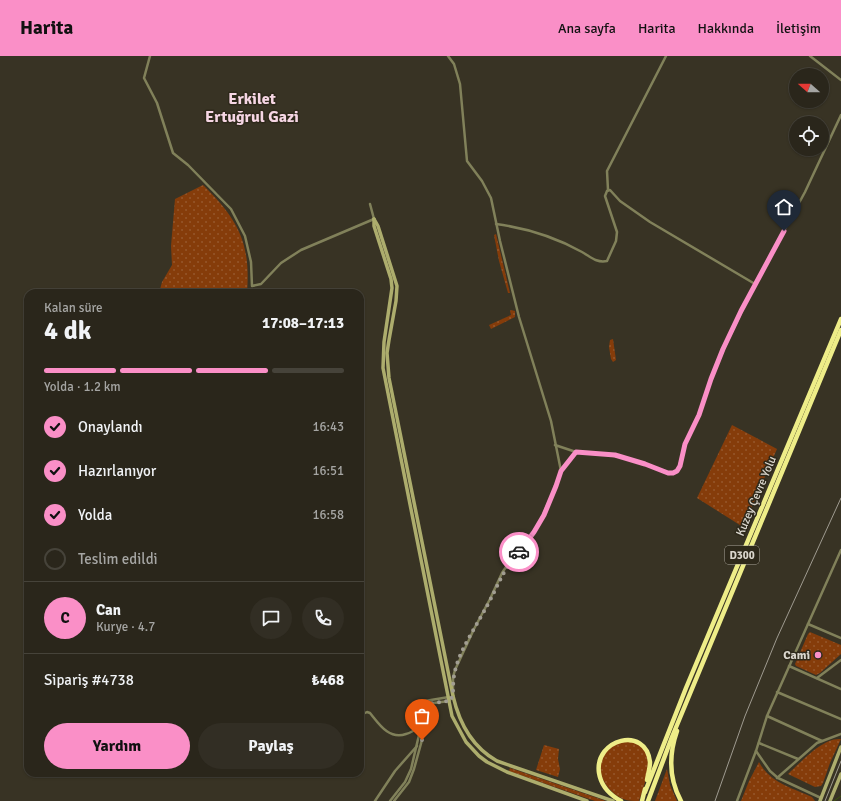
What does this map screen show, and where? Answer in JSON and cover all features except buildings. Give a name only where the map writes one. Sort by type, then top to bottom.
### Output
[{"type":"highway","name":"Kuzey Çevre Yolu","points":[[645,792],[686,688],[841,319]]},
{"type":"highway","name":"Kuzey Çevre Yolu","points":[[648,801],[672,737],[841,330]]},
{"type":"highway","points":[[681,801],[672,776],[672,753],[676,735],[692,690]]},
{"type":"highway","points":[[621,801],[610,794],[603,786],[598,770],[603,753],[611,745],[620,740],[636,741],[641,744],[648,754],[650,766],[645,792]]},
{"type":"highway","name":"D300","points":[[642,801],[645,792]]},
{"type":"street","points":[[150,56],[144,78],[157,102],[173,153],[188,165],[231,209],[245,236],[251,262],[252,286],[262,284],[281,263],[301,250],[374,219]]},
{"type":"street","points":[[448,56],[456,69],[460,84],[467,161],[482,181],[491,198],[519,316],[548,413],[561,471]]},
{"type":"street","points":[[496,224],[536,232],[569,246],[595,260],[607,261],[615,244],[617,234],[605,196],[608,190],[606,171],[666,56]]},
{"type":"street","points":[[810,56],[841,80]]},
{"type":"street","points":[[555,445],[576,452],[615,455],[641,462],[668,473],[677,471],[680,466],[685,444],[699,415],[715,368],[734,326],[805,192],[841,116]]},
{"type":"street","points":[[608,190],[612,191],[620,201],[650,222],[755,284]]},
{"type":"street","points":[[370,204],[397,286],[396,301],[388,346],[387,366],[453,696],[459,715],[466,731],[478,746],[490,757],[504,764],[613,801]]},
{"type":"street","points":[[374,219],[374,226],[391,279],[392,288],[384,342],[383,368],[452,714],[462,734],[473,749],[487,762],[507,772],[587,801]]},
{"type":"street","points":[[453,696],[453,677],[455,670],[474,629],[505,569],[527,542],[539,523],[556,486],[561,471],[576,452]]},
{"type":"street","points":[[737,801],[759,743],[767,716],[841,550]]},
{"type":"street","points":[[808,624],[841,638]]},
{"type":"street","points":[[818,678],[841,660]]},
{"type":"street","points":[[789,666],[841,689]]},
{"type":"street","points":[[778,692],[841,719]]},
{"type":"street","points":[[394,801],[409,782],[414,769],[422,740],[424,705],[448,699],[453,696]]},
{"type":"street","points":[[390,801],[407,779],[417,746],[422,702],[448,699]]},
{"type":"street","points":[[364,714],[367,712],[370,713],[384,729],[393,734],[403,735],[420,728]]},
{"type":"street","points":[[767,716],[822,741]]},
{"type":"street","points":[[777,778],[822,741],[841,734]]},
{"type":"street","points":[[759,743],[798,760]]},
{"type":"street","points":[[375,801],[393,775],[417,746]]},
{"type":"street","points":[[756,751],[770,771],[777,778],[821,799],[841,747]]},
{"type":"street","points":[[830,801],[841,774]]},
{"type":"shaded area","points":[[203,185],[225,209],[240,233],[244,246],[247,260],[247,289],[160,289],[162,282],[172,265],[171,246],[175,199]]},
{"type":"shaded area","points":[[496,234],[510,293],[508,293],[499,261],[494,235]]},
{"type":"shaded area","points":[[511,310],[515,311],[515,317],[491,329],[489,325],[511,315]]},
{"type":"shaded area","points":[[613,339],[616,360],[613,362],[609,347],[610,340]]},
{"type":"shaded area","points":[[732,425],[777,449],[743,527],[697,498]]},
{"type":"shaded area","points":[[810,632],[841,645],[841,654],[816,675],[796,666],[795,664]]},
{"type":"shaded area","points":[[834,739],[841,739],[821,786],[815,787],[788,774],[820,746]]},
{"type":"shaded area","points":[[624,741],[636,743],[643,747],[648,761],[648,770],[639,801],[625,800],[616,795],[609,789],[601,775],[601,760],[605,752],[615,744]]},
{"type":"shaded area","points":[[544,745],[559,749],[558,759],[560,769],[558,777],[536,770]]},
{"type":"shaded area","points":[[759,762],[769,775],[776,780],[790,788],[812,797],[815,801],[741,801]]},
{"type":"shaded area","points":[[510,768],[606,801],[595,801],[509,771]]},
{"type":"shaded area","points":[[667,769],[670,785],[677,801],[655,801]]},
{"type":"waterway","points":[[834,801],[841,796]]},
{"type":"tram line","points":[[825,801],[841,761]]},
{"type":"railway","points":[[715,801],[745,716],[777,638],[841,498]]},
{"type":"way so far","points":[[422,740],[424,705],[449,701],[453,696],[453,677],[458,662],[502,573],[510,561],[519,552]]},
{"type":"place","name":"Cami","points":[[818,655]]},
{"type":"district","name":"Erkilet Ertuğrul Gazi","points":[[252,107]]},
{"type":"route","points":[[519,552],[534,532],[544,515],[561,471],[576,452],[615,455],[645,464],[669,474],[678,470],[687,438],[699,415],[723,349],[741,311],[784,231]]}]
